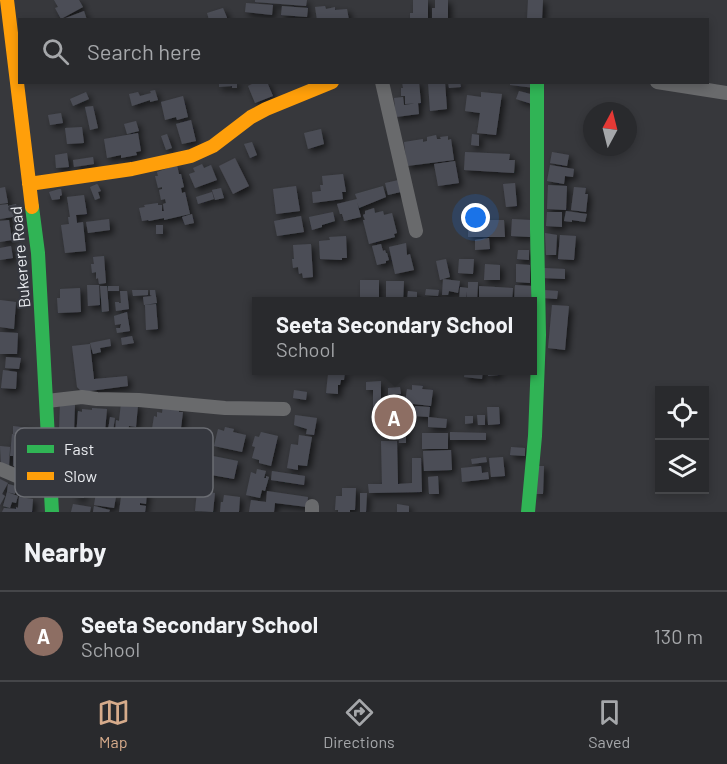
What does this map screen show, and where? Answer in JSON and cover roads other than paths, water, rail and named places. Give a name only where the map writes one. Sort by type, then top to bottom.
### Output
[{"type":"street","name":"Bukerere Road","points":[[7,0],[38,253],[48,428]]},
{"type":"street","points":[[29,184],[132,169],[191,156],[213,146],[251,117],[327,84]]},
{"type":"street","points":[[382,84],[416,231]]},
{"type":"street","points":[[528,512],[535,436],[539,335],[537,84]]},
{"type":"street","points":[[670,84],[727,93]]},
{"type":"street","points":[[47,401],[82,397],[225,408],[284,409]]},
{"type":"street","points":[[0,469],[15,475]]},
{"type":"place","name":"Seeta Secondary School","points":[[394,417]]}]
